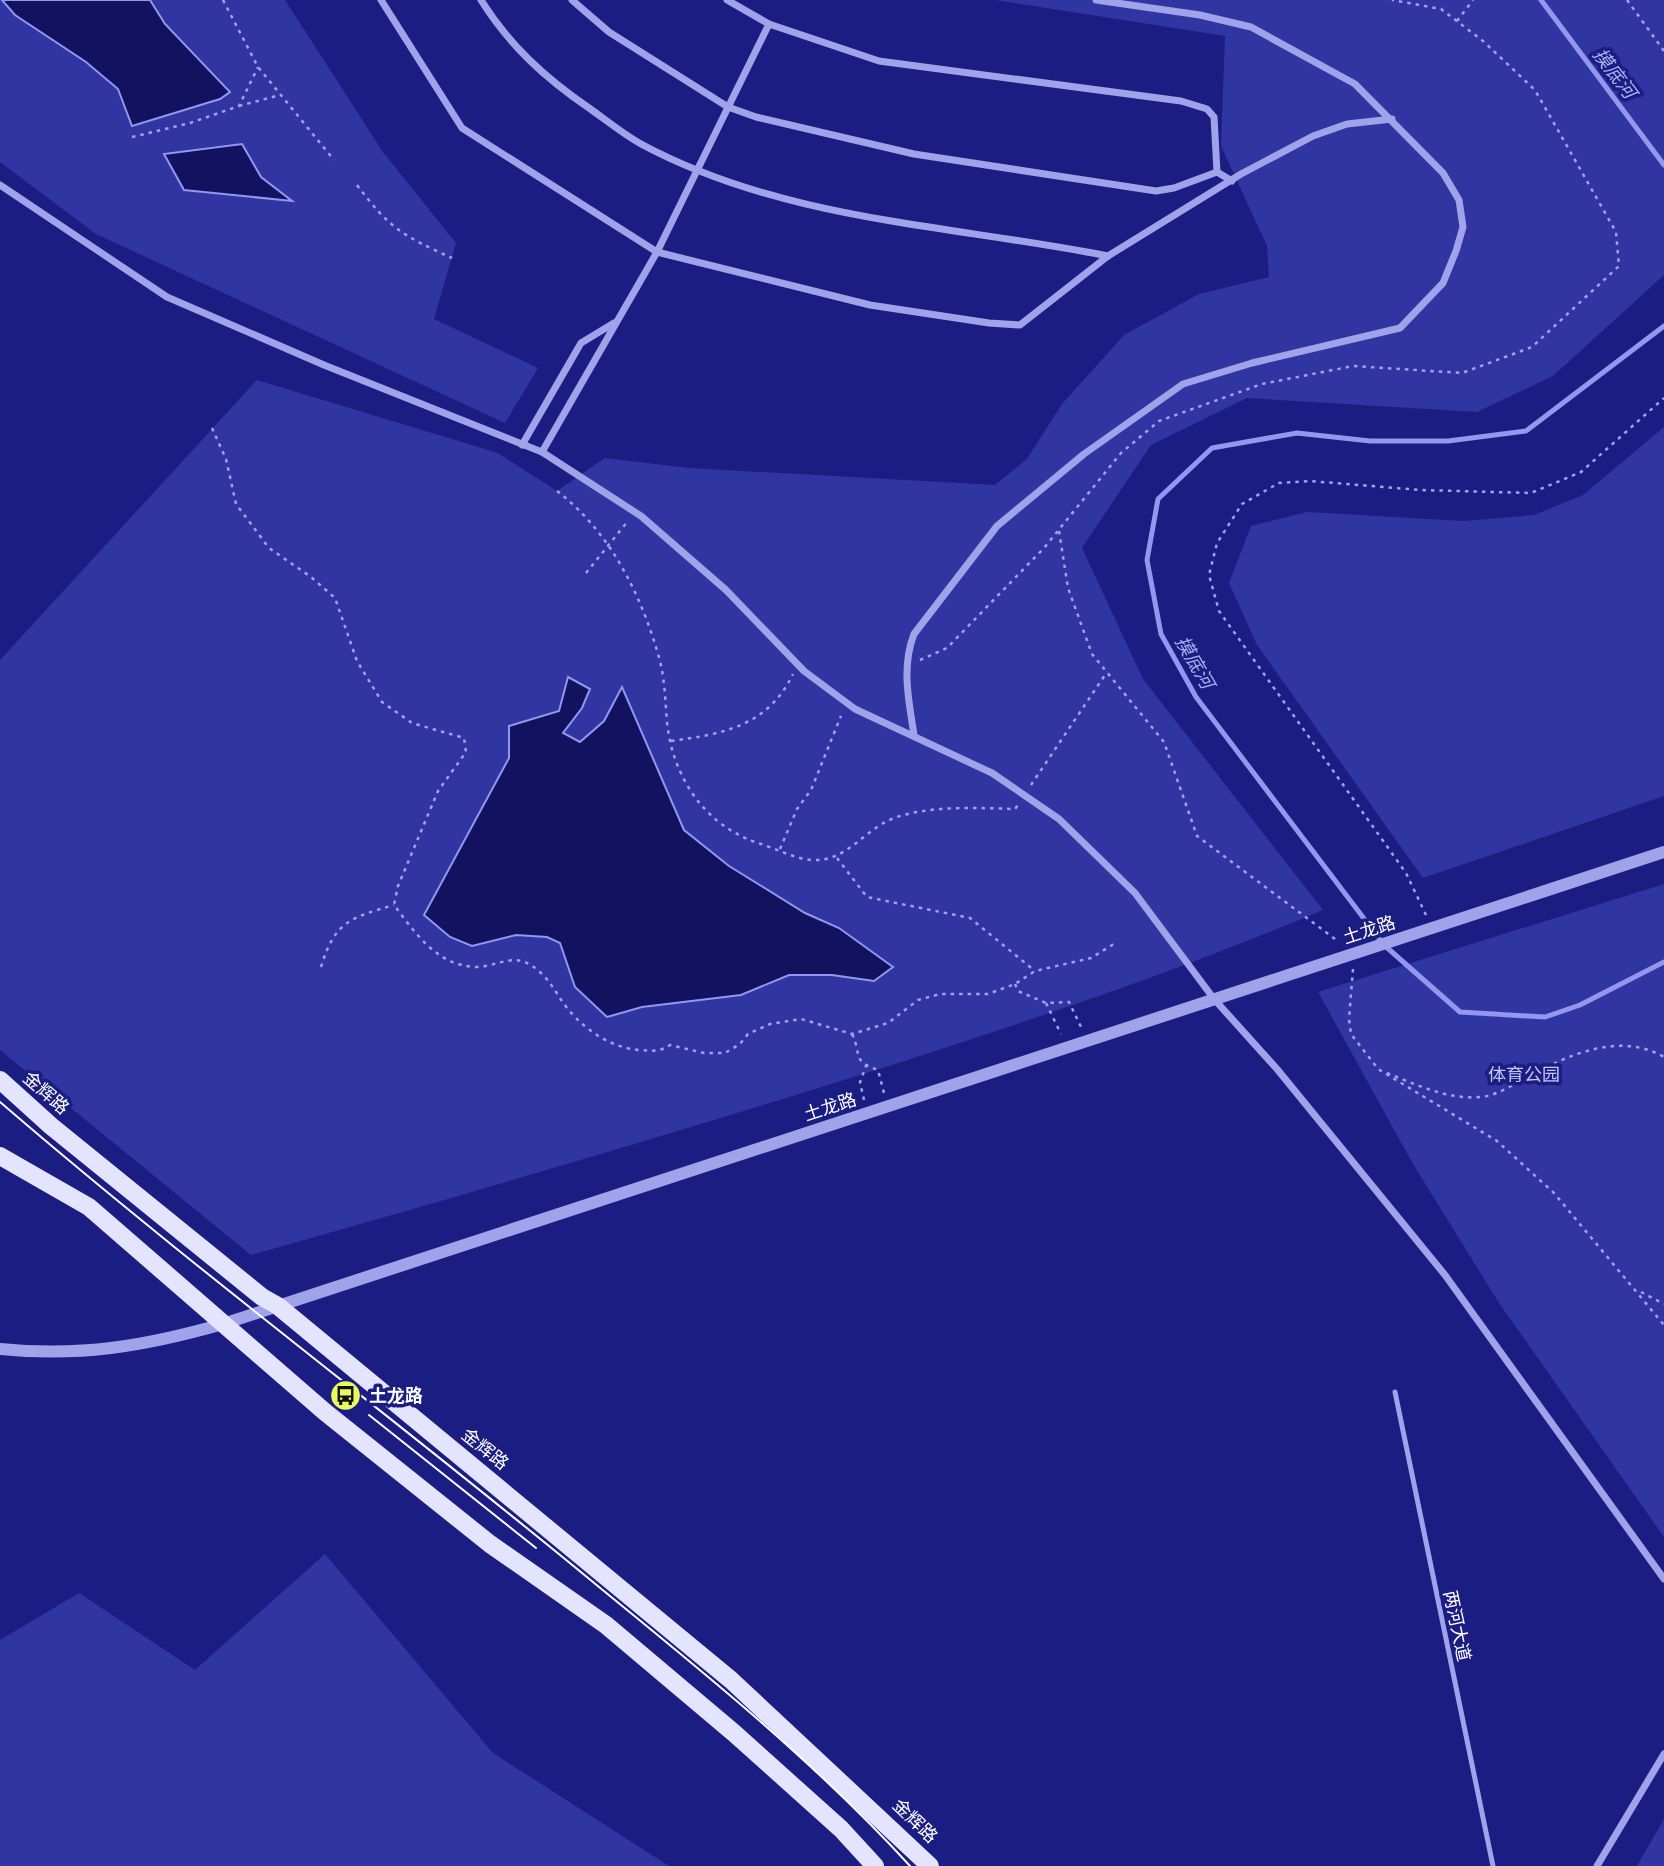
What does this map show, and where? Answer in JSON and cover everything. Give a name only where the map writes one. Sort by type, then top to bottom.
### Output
[{"type":"main road","name":"金辉路","points":[[0,1080],[51,1126],[262,1297],[278,1306],[731,1680],[930,1866]]},
{"type":"main road","points":[[0,1156],[89,1207],[325,1412],[490,1544],[606,1625],[734,1733],[841,1829],[875,1866]]},
{"type":"street","points":[[381,0],[462,128],[657,252],[870,305],[989,323],[1020,325],[1108,256],[1313,136],[1347,124],[1392,119]]},
{"type":"street","points":[[481,0],[501,32],[550,81],[639,143],[697,170],[832,211],[1029,240],[1108,256]]},
{"type":"street","points":[[572,0],[609,32],[728,107],[756,117],[914,154],[1156,191],[1174,188],[1217,172]]},
{"type":"street","points":[[727,0],[769,24],[879,61],[1181,100],[1207,109],[1214,117],[1217,172]]},
{"type":"street","points":[[914,736],[906,679],[907,653],[914,634],[998,526],[1084,454],[1183,384],[1252,363],[1400,328],[1443,283],[1462,228],[1459,200],[1443,173],[1356,84],[1251,27],[1200,15],[1096,0]]},
{"type":"street","points":[[542,452],[657,252],[769,24]]},
{"type":"street","points":[[1217,172],[1232,181]]},
{"type":"street","points":[[0,185],[167,297],[324,365],[453,414],[542,452],[635,512],[726,590],[797,664],[847,703],[992,773],[1059,819],[1135,893],[1214,999],[1277,1069],[1445,1275],[1664,1579]]},
{"type":"street","points":[[522,445],[581,343],[615,323]]},
{"type":"street","name":"土龙路","points":[[0,1349],[78,1353],[152,1344],[223,1324],[1664,852]]},
{"type":"street","points":[[1598,1866],[1664,1754]]},
{"type":"lane","name":"两河大道","points":[[1395,1392],[1493,1866]]},
{"type":"path","points":[[223,0],[258,67],[334,160]]},
{"type":"path","points":[[1457,21],[1473,0]]},
{"type":"path","points":[[1627,0],[1664,51]]},
{"type":"path","points":[[239,106],[258,67]]},
{"type":"path","points":[[132,137],[190,123],[280,95]]},
{"type":"path","points":[[358,184],[390,226],[408,238],[452,258]]},
{"type":"path","points":[[1433,928],[1406,873],[1219,611],[1209,575],[1217,543],[1242,504],[1279,484],[1310,481],[1420,490],[1531,492],[1581,472],[1664,398]]},
{"type":"path","points":[[212,428],[226,459],[236,503],[269,548],[311,576],[335,598],[357,660],[382,702],[412,723],[464,738],[467,752],[438,791],[398,886],[394,905],[422,941],[442,959],[477,967],[504,960],[526,962],[549,978],[567,1008],[594,1034],[624,1049],[662,1051],[670,1045],[725,1053],[740,1044],[748,1034],[770,1024],[800,1019],[852,1034],[888,1023],[918,1000],[940,994],[988,994],[1015,984],[1035,971],[1091,958],[1117,942]]},
{"type":"path","points":[[557,491],[579,508],[597,529],[605,545],[629,576],[658,654],[671,741],[684,783],[697,803],[724,827],[752,841],[810,860],[837,858],[894,818],[929,811],[1015,809],[1107,672]]},
{"type":"path","points":[[586,573],[605,545],[635,512]]},
{"type":"path","points":[[1059,530],[1068,588],[1092,654],[1164,742],[1197,836],[1358,952],[1349,1019],[1351,1034],[1378,1069],[1497,1141],[1554,1193],[1664,1322]]},
{"type":"path","points":[[671,741],[714,733],[760,716],[774,705],[797,664]]},
{"type":"path","points":[[780,850],[797,809],[811,790],[847,703]]},
{"type":"path","points":[[837,858],[867,897],[970,918],[1035,971]]},
{"type":"path","points":[[321,967],[328,943],[342,923],[394,905]]},
{"type":"path","points":[[1015,984],[1018,991],[1046,1003],[1069,1002],[1087,1041]]},
{"type":"path","points":[[1046,1003],[1067,1047]]},
{"type":"path","points":[[852,1034],[858,1059],[866,1066],[878,1070],[888,1106]]},
{"type":"path","points":[[1378,1069],[1439,1094],[1481,1097],[1507,1088],[1557,1061],[1617,1044],[1653,1050],[1664,1057]]},
{"type":"path","points":[[866,1066],[860,1082],[866,1113]]},
{"type":"path","points":[[1638,1291],[1664,1304]]},
{"type":"green space","points":[[0,0],[285,0],[383,152],[456,243],[434,319],[538,368],[505,423],[96,234],[0,162]]},
{"type":"green space","points":[[995,0],[1664,0],[1664,275],[1553,376],[1477,412],[1247,398],[1151,445],[1082,548],[1143,679],[1323,910],[1119,989],[912,1058],[578,1161],[251,1255],[0,1050],[0,660],[257,380],[498,453],[557,491],[605,458],[689,468],[995,485],[1027,459],[1062,404],[1124,335],[1199,294],[1269,277],[1267,246],[1221,146],[1225,36]]},
{"type":"green space","points":[[1664,427],[1664,796],[1423,878],[1257,645],[1229,583],[1251,526],[1307,512],[1464,521],[1534,515],[1583,495]]},
{"type":"green space","name":"体育公园","points":[[1664,884],[1664,1537],[1499,1303],[1413,1164],[1318,992]]},
{"type":"green space","points":[[325,1554],[493,1753],[669,1866],[0,1866],[0,1640],[79,1593],[195,1670]]},
{"type":"green space","points":[[1664,1819],[1664,1866],[1637,1866]]},
{"type":"shaded area","points":[[2,0],[150,0],[165,24],[230,92],[220,99],[132,126],[118,89],[86,62],[15,15]]},
{"type":"shaded area","points":[[242,144],[261,177],[292,201],[184,190],[164,154]]},
{"type":"shaded area","points":[[568,677],[590,689],[582,708],[563,733],[580,742],[604,721],[622,687],[684,830],[729,866],[805,913],[839,928],[893,967],[874,981],[832,975],[789,975],[741,995],[642,1007],[607,1017],[575,987],[560,943],[547,937],[516,935],[472,946],[450,937],[424,915],[509,758],[509,726],[559,711]]},
{"type":"waterway","name":"摸底河","points":[[1541,0],[1664,165]]},
{"type":"waterway","name":"摸底河","points":[[1664,326],[1526,431],[1448,441],[1370,441],[1297,433],[1212,448],[1158,499],[1147,560],[1161,634],[1196,697],[1384,945],[1460,1012],[1545,1017],[1580,1005],[1664,962]]},
{"type":"tram line","points":[[0,1102],[148,1226],[524,1526],[720,1687],[837,1791],[910,1866]]},
{"type":"tram line","points":[[369,1415],[536,1548]]},
{"type":"place","name":"土龙路","points":[[346,1396]]}]
